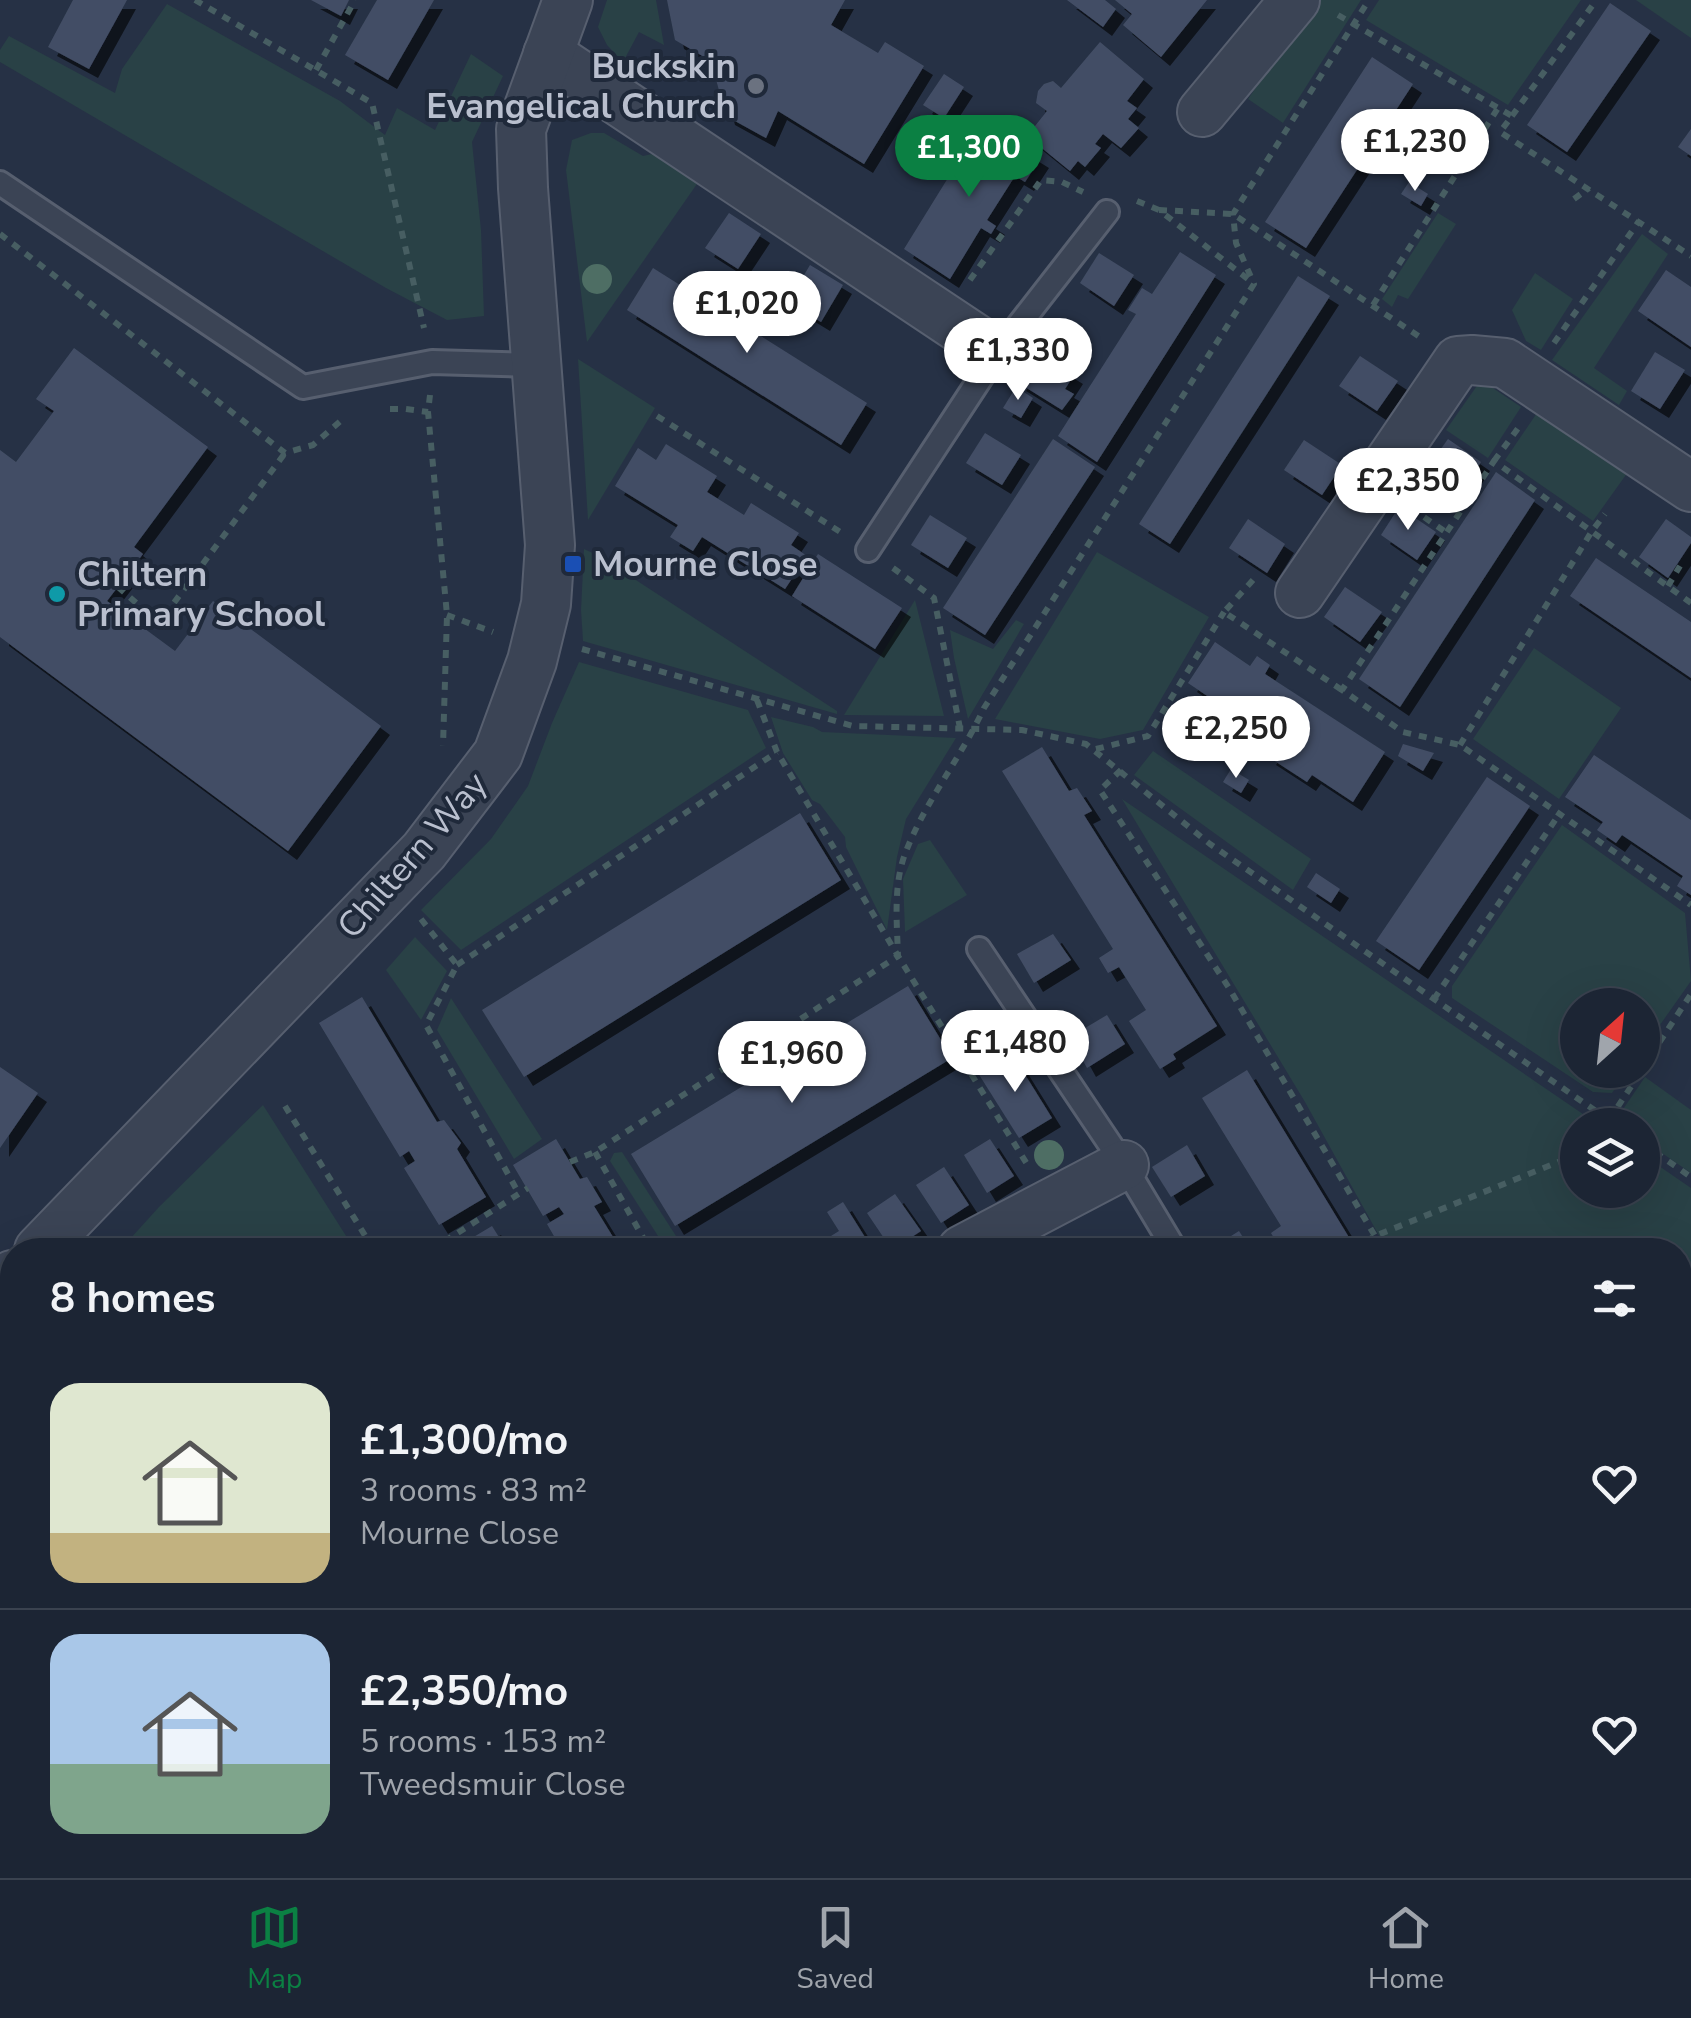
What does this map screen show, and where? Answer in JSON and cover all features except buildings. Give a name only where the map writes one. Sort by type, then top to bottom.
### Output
[{"type":"street","name":"Chiltern Way","points":[[51,1238],[424,851],[498,754],[532,661],[546,604],[550,545],[522,188],[521,128],[568,0]]},
{"type":"street","points":[[1202,112],[1310,4]]},
{"type":"street","points":[[548,54],[1003,346]]},
{"type":"street","points":[[1300,593],[1458,362],[1505,363],[1691,487]]},
{"type":"street","points":[[996,1238],[1031,1226],[1124,1165]]},
{"type":"lane","points":[[0,183],[303,387],[432,362],[535,365]]},
{"type":"lane","points":[[868,550],[1003,346],[1111,210]]},
{"type":"lane","points":[[980,949],[1124,1165],[1168,1238]]},
{"type":"path","points":[[316,70],[356,0]]},
{"type":"path","points":[[1254,284],[1236,243],[1233,214],[1369,0]]},
{"type":"path","points":[[199,1],[372,103],[432,362],[428,412],[447,615],[443,750]]},
{"type":"path","points":[[1595,2],[1500,132],[1691,256]]},
{"type":"path","points":[[1310,4],[1354,23],[1512,116]]},
{"type":"path","points":[[1372,306],[1498,108]]},
{"type":"path","points":[[1003,346],[968,282],[1041,180],[1062,182],[1111,210],[1134,200],[1158,210],[1254,284]]},
{"type":"path","points":[[1574,199],[1589,188]]},
{"type":"path","points":[[1158,210],[1233,214],[1458,362]]},
{"type":"path","points":[[1547,354],[1639,222]]},
{"type":"path","points":[[0,234],[285,453]]},
{"type":"path","points":[[898,956],[896,904],[904,857],[918,825],[984,708],[1254,284]]},
{"type":"path","points":[[385,409],[428,412]]},
{"type":"path","points":[[118,587],[159,624],[285,453],[313,445],[350,414]]},
{"type":"path","points":[[657,416],[868,550],[934,598],[960,728]]},
{"type":"path","points":[[1520,426],[1342,690],[1404,732],[1460,746],[1691,905]]},
{"type":"path","points":[[1494,461],[1691,603]]},
{"type":"path","points":[[1460,746],[1605,514]]},
{"type":"path","points":[[1668,586],[1680,566]]},
{"type":"path","points":[[1095,749],[1148,736],[1224,612]]},
{"type":"path","points":[[447,615],[500,634]]},
{"type":"path","points":[[576,646],[853,726],[1022,730],[1086,744],[1210,844],[1590,1108]]},
{"type":"path","points":[[757,699],[777,752],[898,956],[1031,1226]]},
{"type":"path","points":[[519,1194],[426,1025],[457,965],[777,752]]},
{"type":"path","points":[[1121,770],[1100,790],[1229,988],[1375,1236]]},
{"type":"path","points":[[1434,999],[1560,813]]},
{"type":"path","points":[[414,910],[457,965]]},
{"type":"path","points":[[570,1162],[596,1152],[898,956]]},
{"type":"path","points":[[1660,1041],[1691,994]]},
{"type":"path","points":[[285,1106],[367,1238]]},
{"type":"path","points":[[596,1152],[643,1238]]},
{"type":"path","points":[[1660,1156],[1691,1176]]},
{"type":"path","points":[[1372,1238],[1560,1161]]},
{"type":"path","points":[[450,1238],[528,1188]]},
{"type":"green space","points":[[607,0],[656,0],[664,45],[639,32],[623,62],[607,45],[598,27]]},
{"type":"green space","points":[[1316,0],[1361,0],[1283,123],[1248,99]]},
{"type":"green space","points":[[1379,0],[1581,0],[1508,105],[1366,20]]},
{"type":"green space","points":[[1636,0],[1691,0],[1691,38]]},
{"type":"green space","points":[[167,4],[340,101],[385,135],[397,108],[435,130],[471,54],[503,76],[472,142],[484,316],[447,320],[386,288],[0,62],[0,50],[9,36],[115,93],[122,69]]},
{"type":"green space","points":[[604,133],[643,156],[656,153],[699,181],[587,342],[566,170],[572,140]]},
{"type":"green space","points":[[1438,213],[1456,224],[1408,299],[1398,295],[1392,307],[1382,299]]},
{"type":"green space","points":[[1642,234],[1668,254],[1594,368],[1627,391],[1619,405],[1552,360]]},
{"type":"green space","points":[[1535,273],[1573,299],[1541,350],[1526,341],[1512,310]]},
{"type":"green space","points":[[578,359],[655,408],[588,520]]},
{"type":"green space","points":[[1481,380],[1521,407],[1488,458],[1446,430]]},
{"type":"green space","points":[[1539,410],[1628,472],[1593,521],[1505,460]]},
{"type":"green space","points":[[584,549],[837,711],[837,714],[583,641]]},
{"type":"green space","points":[[1097,552],[1209,617],[1143,730],[1100,739],[995,719]]},
{"type":"green space","points":[[915,600],[944,716],[844,715]]},
{"type":"green space","points":[[1016,620],[1024,624],[968,719],[950,630],[993,649]]},
{"type":"green space","points":[[1534,648],[1621,708],[1559,799],[1473,739]]},
{"type":"green space","points":[[579,662],[748,710],[766,748],[461,950],[421,910],[491,839],[528,786]]},
{"type":"green space","points":[[771,717],[822,732],[956,738],[906,819],[887,930],[846,847],[845,837],[820,804],[812,800],[783,753]]},
{"type":"green space","points":[[1153,751],[1311,859],[1293,890],[1134,775]]},
{"type":"green space","points":[[1122,799],[1574,1108],[1560,1108],[1560,1208],[1660,1208],[1660,1167],[1691,1188],[1691,1238],[1380,1238],[1305,1102]]},
{"type":"green space","points":[[1562,825],[1685,913],[1691,981],[1660,1025],[1660,988],[1560,988],[1560,1070],[1452,998],[1452,986]]},
{"type":"green space","points":[[930,840],[967,895],[905,932],[903,879],[918,844]]},
{"type":"green space","points":[[415,937],[447,971],[421,1020],[386,970]]},
{"type":"green space","points":[[451,998],[542,1139],[514,1159],[437,1030]]},
{"type":"green space","points":[[1587,1088],[1615,1088],[1612,1093]]},
{"type":"green space","points":[[1638,1088],[1660,1088],[1691,1110],[1691,1173],[1660,1152],[1660,1108],[1624,1108]]},
{"type":"green space","points":[[263,1105],[347,1238],[131,1238]]},
{"type":"green space","points":[[622,1152],[677,1238],[659,1238],[610,1161],[614,1153]]},
{"type":"place","name":"Buckskin Evangelical Church","points":[[756,86]]},
{"type":"place","name":"Mourne Close","points":[[573,564]]},
{"type":"place","name":"Chiltern Primary School","points":[[57,594]]}]
